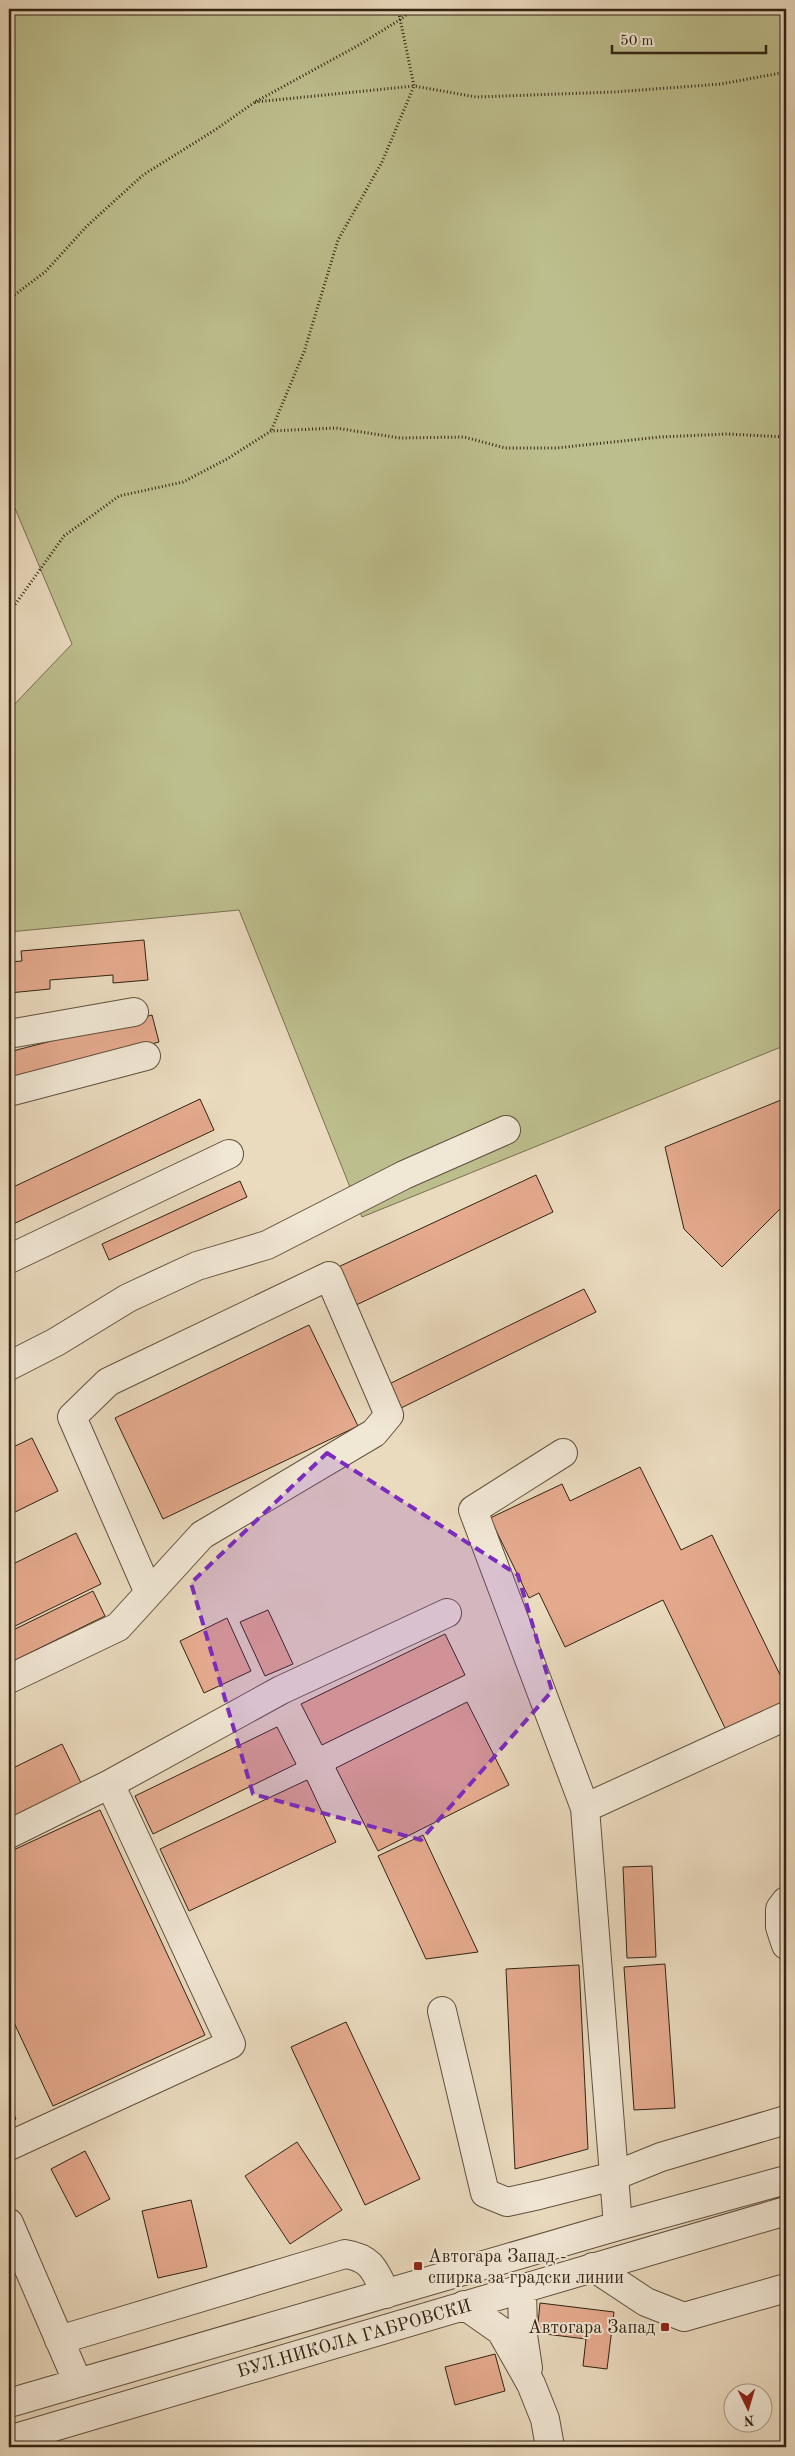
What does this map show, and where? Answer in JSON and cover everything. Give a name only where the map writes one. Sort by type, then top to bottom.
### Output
[{"type":"street","points":[[9,1034],[134,1012]]},
{"type":"street","points":[[9,1092],[146,1056]]},
{"type":"street","points":[[9,1366],[56,1342],[128,1298],[197,1266],[267,1244],[404,1175],[506,1130]]},
{"type":"street","points":[[9,1259],[229,1154]]},
{"type":"street","points":[[9,1680],[118,1628],[150,1593],[202,1535],[374,1433],[389,1414],[329,1276],[108,1382],[72,1417],[150,1593]]},
{"type":"street","points":[[563,1453],[473,1510],[585,1808],[618,2226]]},
{"type":"street","points":[[9,1834],[110,1784],[281,1690],[447,1613]]},
{"type":"street","points":[[585,1808],[786,1716]]},
{"type":"street","points":[[9,2146],[231,2044],[110,1784]]},
{"type":"street","points":[[786,1901],[780,1909],[780,1927],[786,1945]]},
{"type":"street","points":[[442,2012],[485,2193],[507,2202],[614,2176],[661,2157],[786,2120]]},
{"type":"street","name":"БУЛ.НИКОЛА ГАБРОВСКИ","points":[[9,2404],[618,2226],[786,2180]]},
{"type":"street","name":"БУЛ.НИКОЛА ГАБРОВСКИ","points":[[9,2440],[786,2211]]},
{"type":"street","points":[[9,2223],[78,2384]]},
{"type":"street","points":[[59,2340],[345,2254],[358,2256],[371,2264],[386,2294]]},
{"type":"street","points":[[593,2267],[646,2302],[684,2317],[786,2288]]},
{"type":"street","points":[[522,2288],[523,2335],[531,2384]]},
{"type":"street","points":[[464,2305],[500,2331],[531,2384],[545,2419],[550,2447]]},
{"type":"path","points":[[271,431],[304,352],[338,240],[382,162],[414,86],[398,9]]},
{"type":"path","points":[[9,299],[45,272],[88,226],[143,175],[215,130],[255,102],[359,45],[401,19],[413,9]]},
{"type":"path","points":[[255,102],[414,86],[476,97],[614,92],[721,84],[786,72]]},
{"type":"path","points":[[9,613],[64,536],[119,496],[183,482],[227,459],[271,431],[336,428],[400,438],[464,437],[505,448],[556,448],[660,437],[727,434],[786,437]]},
{"type":"highlighted area","points":[[327,1453],[518,1575],[552,1691],[421,1840],[253,1794],[191,1583]]},
{"type":"green space","points":[[9,9],[786,9],[786,1045],[362,1217],[239,910],[9,932],[9,710],[72,644],[9,494]]},
{"type":"building","points":[[144,940],[148,980],[113,983],[113,975],[50,980],[50,989],[9,993],[9,962],[22,961],[21,951]]},
{"type":"building","points":[[152,1015],[159,1042],[9,1081],[9,1052]]},
{"type":"building","points":[[786,1098],[786,1203],[722,1267],[684,1229],[665,1147]]},
{"type":"building","points":[[200,1099],[214,1130],[9,1226],[9,1189]]},
{"type":"building","points":[[536,1175],[553,1212],[354,1306],[336,1268]]},
{"type":"building","points":[[240,1181],[247,1197],[109,1260],[102,1244]]},
{"type":"building","points":[[584,1289],[596,1312],[399,1409],[387,1385]]},
{"type":"building","points":[[309,1325],[358,1426],[163,1519],[115,1418]]},
{"type":"building","points":[[32,1438],[58,1491],[9,1515],[9,1449]]},
{"type":"building","points":[[640,1467],[681,1550],[712,1535],[786,1687],[786,1701],[726,1730],[663,1600],[565,1647],[539,1593],[529,1598],[490,1518],[562,1484],[570,1501]]},
{"type":"building","points":[[76,1533],[101,1584],[9,1629],[9,1566]]},
{"type":"building","points":[[93,1591],[105,1616],[9,1663],[9,1632]]},
{"type":"building","points":[[268,1610],[293,1664],[265,1676],[240,1622]]},
{"type":"building","points":[[227,1618],[251,1671],[204,1693],[180,1641]]},
{"type":"building","points":[[445,1634],[465,1675],[322,1745],[301,1704]]},
{"type":"building","points":[[467,1702],[509,1785],[378,1851],[336,1768]]},
{"type":"building","points":[[277,1727],[296,1764],[153,1834],[135,1796]]},
{"type":"building","points":[[62,1744],[82,1785],[9,1821],[9,1770]]},
{"type":"building","points":[[307,1780],[336,1842],[189,1911],[160,1849]]},
{"type":"building","points":[[100,1810],[205,2035],[53,2106],[9,2012],[9,1852]]},
{"type":"building","points":[[423,1835],[478,1952],[426,1959],[378,1856]]},
{"type":"building","points":[[652,1866],[656,1957],[627,1958],[623,1867]]},
{"type":"building","points":[[665,1964],[675,2108],[634,2110],[624,1967]]},
{"type":"building","points":[[579,1965],[588,2149],[515,2169],[506,1969]]},
{"type":"building","points":[[346,2022],[420,2179],[365,2205],[291,2047]]},
{"type":"building","points":[[9,2104],[16,2119],[9,2123]]},
{"type":"building","points":[[297,2142],[342,2210],[290,2244],[245,2176]]},
{"type":"building","points":[[85,2151],[110,2199],[76,2217],[51,2169]]},
{"type":"building","points":[[191,2200],[207,2267],[158,2278],[142,2211]]},
{"type":"building","points":[[540,2303],[614,2312],[607,2369],[583,2366],[586,2339],[537,2333]]},
{"type":"building","points":[[495,2354],[505,2391],[455,2405],[445,2367]]},
{"type":"place","name":"Автогара Запад - спирка за градски линии","points":[[418,2266]]},
{"type":"place","name":"Автогара Запад","points":[[665,2327]]}]
